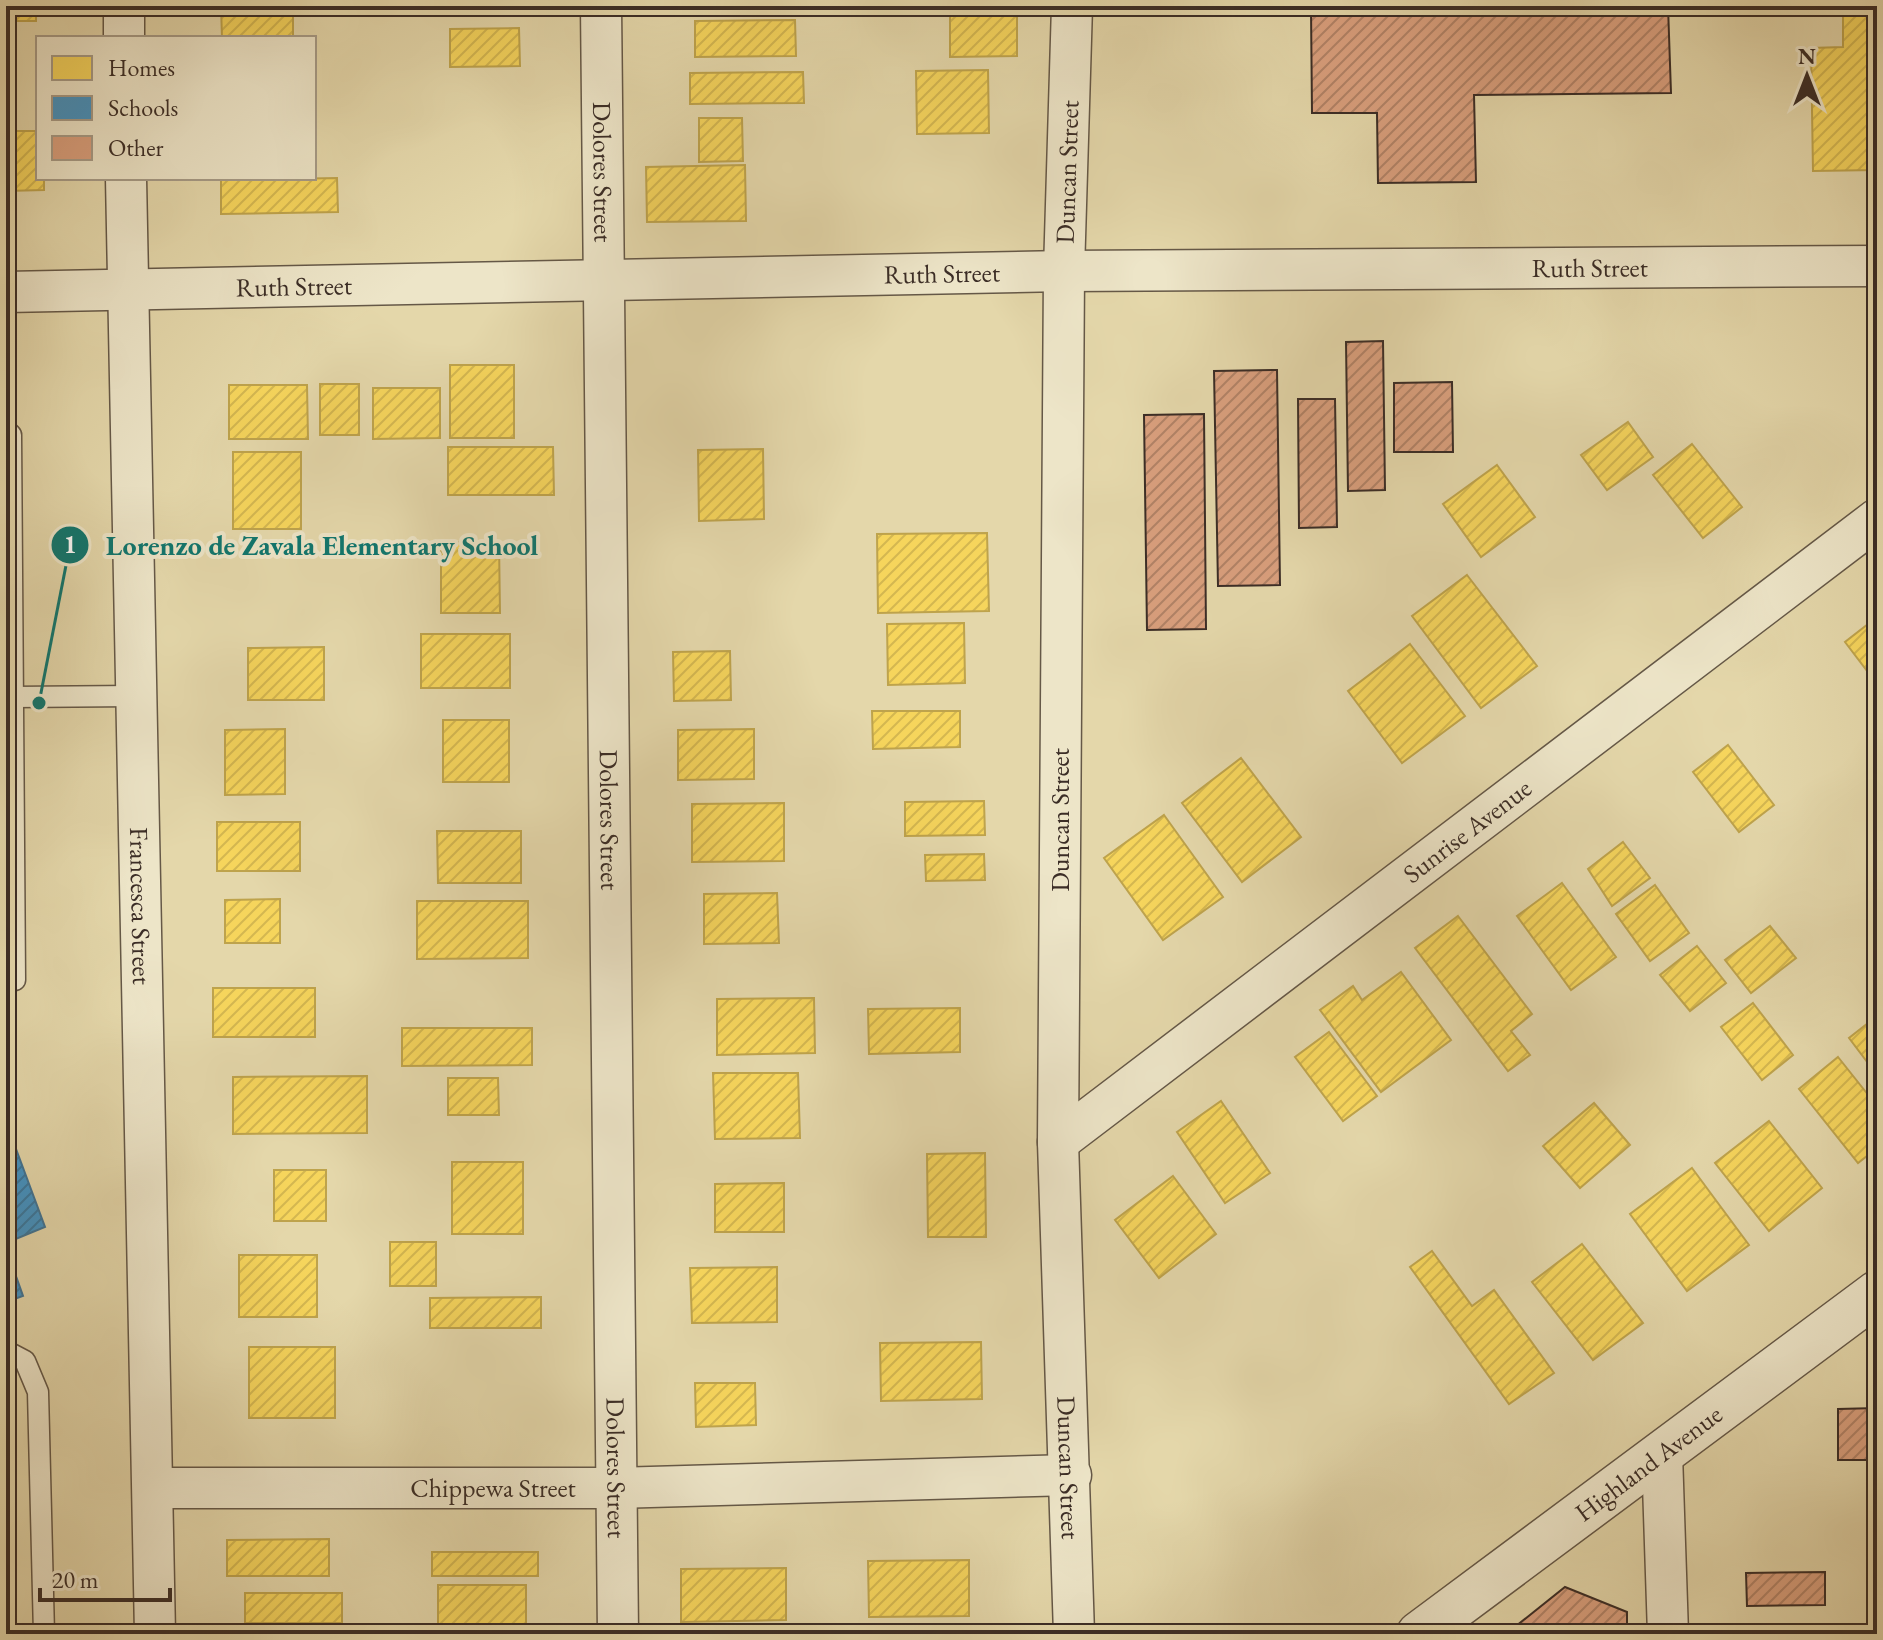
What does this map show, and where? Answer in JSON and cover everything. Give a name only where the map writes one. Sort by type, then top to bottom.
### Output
[{"type":"street","points":[[124,6],[124,36]]},
{"type":"street","name":"Dolores Street","points":[[601,6],[618,1634]]},
{"type":"street","name":"Duncan Street","points":[[1072,6],[1064,271],[1058,1142],[1074,1634]]},
{"type":"street","name":"Francesca Street","points":[[126,180],[155,1634]]},
{"type":"street","name":"Ruth Street","points":[[6,292],[1064,271],[1877,266]]},
{"type":"street","name":"Sunrise Avenue","points":[[1058,1142],[1877,519]]},
{"type":"street","name":"Highland Avenue","points":[[1419,1634],[1877,1293]]},
{"type":"street","points":[[1662,1454],[1668,1634]]},
{"type":"street","name":"Chippewa Street","points":[[153,1488],[615,1488],[1071,1475]]},
{"type":"lane","points":[[6,430],[11,435],[9,555],[15,980]]},
{"type":"lane","points":[[13,697],[136,696]]},
{"type":"lane","points":[[6,1351],[25,1361],[38,1392],[44,1634]]},
{"type":"building: Homes","points":[[6,6],[36,6],[36,21],[6,21]]},
{"type":"building: Homes","points":[[221,6],[293,6],[293,36],[222,36]]},
{"type":"building: Homes","points":[[448,6],[543,6],[543,10],[448,11]]},
{"type":"building: Homes","points":[[1843,6],[1877,6],[1877,170],[1813,171],[1811,48],[1843,47]]},
{"type":"building: Homes","points":[[1017,14],[1017,56],[950,57],[950,15]]},
{"type":"building: Homes","points":[[795,20],[796,56],[695,57],[695,21]]},
{"type":"building: Homes","points":[[519,28],[520,66],[450,67],[450,29]]},
{"type":"building: Homes","points":[[988,70],[989,133],[917,134],[916,71]]},
{"type":"building: Homes","points":[[803,72],[804,103],[690,104],[690,73]]},
{"type":"building: Homes","points":[[699,118],[742,118],[743,161],[699,162]]},
{"type":"building: Homes","points":[[6,131],[36,131],[36,180],[44,180],[44,190],[6,191]]},
{"type":"building: Homes","points":[[745,165],[746,221],[647,222],[646,167]]},
{"type":"building: Homes","points":[[337,178],[338,212],[221,214],[221,180]]},
{"type":"building: Homes","points":[[450,365],[514,365],[514,438],[450,438]]},
{"type":"building: Homes","points":[[320,384],[359,384],[359,435],[320,435]]},
{"type":"building: Homes","points":[[229,385],[307,385],[308,439],[229,439]]},
{"type":"building: Homes","points":[[373,388],[440,388],[440,438],[373,439]]},
{"type":"building: Homes","points":[[1628,422],[1653,457],[1607,490],[1581,455]]},
{"type":"building: Homes","points":[[1692,444],[1742,507],[1703,538],[1653,475]]},
{"type":"building: Homes","points":[[448,447],[553,447],[554,495],[448,495]]},
{"type":"building: Homes","points":[[763,449],[764,519],[699,521],[698,450]]},
{"type":"building: Homes","points":[[233,452],[301,452],[301,529],[233,529]]},
{"type":"building: Homes","points":[[1497,465],[1535,517],[1481,557],[1443,504]]},
{"type":"building: Homes","points":[[987,533],[989,611],[878,613],[877,534]]},
{"type":"building: Homes","points":[[441,542],[499,542],[500,613],[441,613]]},
{"type":"building: Homes","points":[[1467,575],[1537,666],[1481,708],[1412,616]]},
{"type":"building: Homes","points":[[1877,617],[1877,684],[1845,642]]},
{"type":"building: Homes","points":[[964,623],[965,683],[888,685],[887,624]]},
{"type":"building: Homes","points":[[421,634],[510,634],[510,688],[421,688]]},
{"type":"building: Homes","points":[[1410,644],[1465,716],[1402,763],[1348,691]]},
{"type":"building: Homes","points":[[324,647],[324,700],[248,700],[248,648]]},
{"type":"building: Homes","points":[[730,651],[731,700],[674,701],[673,652]]},
{"type":"building: Homes","points":[[872,711],[960,711],[960,747],[873,749]]},
{"type":"building: Homes","points":[[443,720],[509,720],[509,782],[443,782]]},
{"type":"building: Homes","points":[[285,729],[285,794],[225,795],[225,730]]},
{"type":"building: Homes","points":[[754,729],[754,779],[678,780],[678,730]]},
{"type":"building: Homes","points":[[1728,745],[1774,805],[1739,832],[1693,772]]},
{"type":"building: Homes","points":[[1241,758],[1301,837],[1242,882],[1182,803]]},
{"type":"building: Homes","points":[[984,801],[985,835],[905,836],[905,802]]},
{"type":"building: Homes","points":[[784,803],[784,861],[692,862],[692,804]]},
{"type":"building: Homes","points":[[1164,815],[1223,897],[1163,940],[1104,858]]},
{"type":"building: Homes","points":[[217,822],[300,822],[300,871],[217,871]]},
{"type":"building: Homes","points":[[437,831],[521,831],[521,883],[438,883]]},
{"type":"building: Homes","points":[[1623,842],[1650,878],[1612,906],[1588,869]]},
{"type":"building: Homes","points":[[984,854],[985,880],[926,881],[925,855]]},
{"type":"building: Homes","points":[[1562,883],[1616,957],[1571,990],[1517,916]]},
{"type":"building: Homes","points":[[1655,885],[1689,933],[1650,961],[1616,914]]},
{"type":"building: Homes","points":[[777,893],[779,943],[704,944],[704,894]]},
{"type":"building: Homes","points":[[280,899],[280,943],[225,943],[225,900]]},
{"type":"building: Homes","points":[[417,901],[528,901],[528,958],[417,959]]},
{"type":"building: Homes","points":[[1458,916],[1532,1014],[1511,1031],[1530,1055],[1508,1071],[1415,948]]},
{"type":"building: Homes","points":[[1770,926],[1796,958],[1751,993],[1725,960]]},
{"type":"building: Homes","points":[[1697,946],[1726,983],[1690,1011],[1660,975]]},
{"type":"building: Homes","points":[[1401,972],[1451,1040],[1381,1092],[1320,1010],[1353,986],[1362,1000]]},
{"type":"building: Homes","points":[[213,988],[315,988],[315,1037],[213,1037]]},
{"type":"building: Homes","points":[[814,998],[815,1053],[717,1055],[717,999]]},
{"type":"building: Homes","points":[[1753,1003],[1793,1055],[1762,1080],[1721,1027]]},
{"type":"building: Homes","points":[[960,1008],[960,1052],[869,1054],[868,1009]]},
{"type":"building: Homes","points":[[1877,1016],[1877,1075],[1849,1038]]},
{"type":"building: Homes","points":[[402,1028],[532,1028],[532,1065],[402,1066]]},
{"type":"building: Homes","points":[[1329,1032],[1377,1096],[1343,1121],[1295,1057]]},
{"type":"building: Homes","points":[[1838,1057],[1877,1106],[1877,1148],[1858,1163],[1799,1089]]},
{"type":"building: Homes","points":[[713,1073],[798,1073],[800,1138],[715,1139]]},
{"type":"building: Homes","points":[[367,1076],[367,1133],[233,1134],[233,1077]]},
{"type":"building: Homes","points":[[448,1078],[498,1078],[499,1115],[448,1115]]},
{"type":"building: Homes","points":[[1221,1101],[1270,1173],[1225,1203],[1177,1132]]},
{"type":"building: Homes","points":[[1594,1103],[1630,1145],[1580,1188],[1543,1146]]},
{"type":"building: Homes","points":[[1769,1121],[1822,1188],[1769,1231],[1715,1163]]},
{"type":"building: Homes","points":[[985,1153],[986,1237],[928,1237],[927,1154]]},
{"type":"building: Homes","points":[[452,1162],[523,1162],[523,1234],[452,1234]]},
{"type":"building: Homes","points":[[1692,1168],[1749,1245],[1687,1291],[1630,1214]]},
{"type":"building: Homes","points":[[274,1170],[326,1170],[326,1221],[274,1221]]},
{"type":"building: Homes","points":[[1173,1176],[1216,1234],[1159,1278],[1115,1220]]},
{"type":"building: Homes","points":[[784,1183],[784,1232],[715,1232],[715,1184]]},
{"type":"building: Homes","points":[[390,1242],[436,1242],[436,1286],[390,1286]]},
{"type":"building: Homes","points":[[1582,1244],[1643,1323],[1593,1360],[1532,1282]]},
{"type":"building: Homes","points":[[1432,1251],[1472,1306],[1494,1290],[1554,1373],[1509,1404],[1410,1267]]},
{"type":"building: Homes","points":[[239,1255],[317,1255],[317,1317],[239,1317]]},
{"type":"building: Homes","points":[[777,1267],[777,1322],[692,1323],[690,1268]]},
{"type":"building: Homes","points":[[541,1297],[541,1328],[430,1328],[430,1298]]},
{"type":"building: Homes","points":[[981,1342],[982,1399],[881,1401],[880,1343]]},
{"type":"building: Homes","points":[[249,1347],[335,1347],[335,1418],[249,1418]]},
{"type":"building: Homes","points":[[695,1383],[755,1383],[756,1425],[696,1427]]},
{"type":"building: Homes","points":[[329,1539],[329,1576],[227,1576],[227,1540]]},
{"type":"building: Homes","points":[[432,1552],[538,1552],[538,1576],[432,1576]]},
{"type":"building: Homes","points":[[969,1560],[969,1616],[869,1617],[868,1561]]},
{"type":"building: Homes","points":[[786,1568],[786,1620],[681,1622],[681,1569]]},
{"type":"building: Homes","points":[[438,1585],[526,1585],[526,1627],[438,1627]]},
{"type":"building: Homes","points":[[245,1593],[342,1593],[342,1623],[245,1623]]},
{"type":"building: Homes","points":[[937,1627],[1018,1627],[1018,1634],[937,1634]]},
{"type":"building: Schools","points":[[6,1122],[45,1227],[6,1243]]},
{"type":"building: Schools","points":[[6,1248],[23,1296],[6,1302]]},
{"type":"building: Other","points":[[1668,6],[1671,93],[1474,95],[1476,182],[1378,183],[1377,113],[1312,113],[1311,9]]},
{"type":"building: Other","points":[[1383,341],[1385,490],[1348,491],[1346,342]]},
{"type":"building: Other","points":[[1277,370],[1280,585],[1218,586],[1214,371]]},
{"type":"building: Other","points":[[1452,382],[1453,452],[1394,452],[1394,383]]},
{"type":"building: Other","points":[[1298,399],[1335,399],[1337,527],[1299,528]]},
{"type":"building: Other","points":[[1204,414],[1206,629],[1147,630],[1144,415]]},
{"type":"building: Other","points":[[1877,1408],[1877,1460],[1838,1460],[1838,1409]]},
{"type":"building: Other","points":[[1825,1572],[1825,1605],[1747,1606],[1746,1573]]},
{"type":"building: Other","points":[[1565,1587],[1627,1612],[1627,1634],[1506,1634]]},
{"type":"building: Other","points":[[1838,1624],[1838,1634],[1743,1634],[1743,1625]]},
{"type":"place","name":"Lorenzo de Zavala Elementary School","points":[[39,703]]}]
